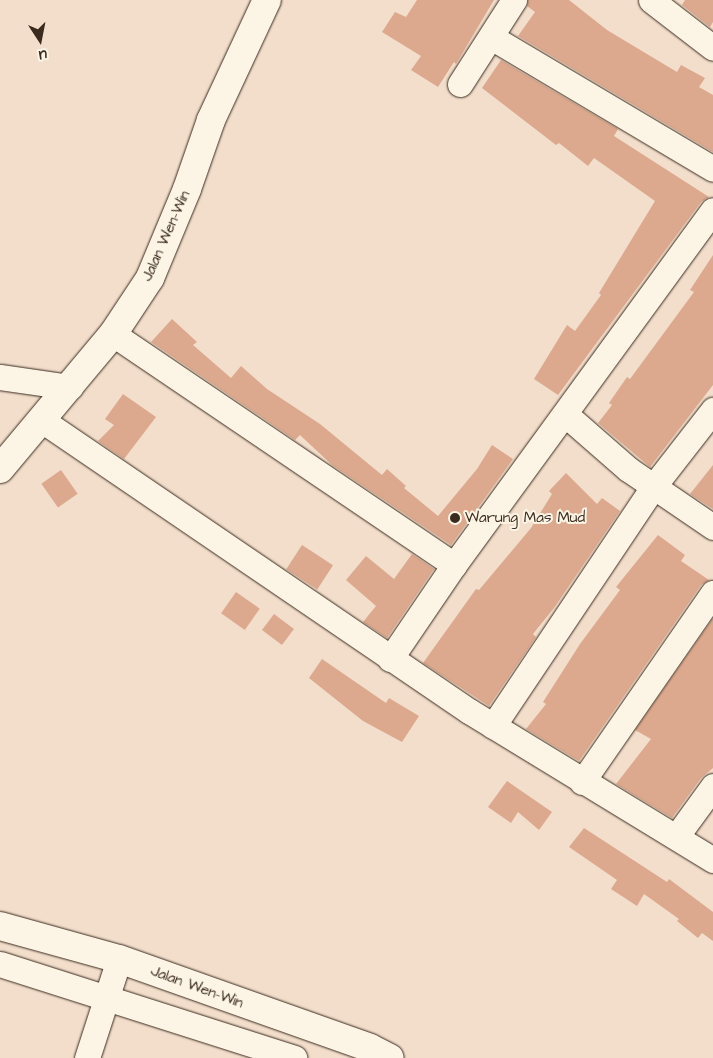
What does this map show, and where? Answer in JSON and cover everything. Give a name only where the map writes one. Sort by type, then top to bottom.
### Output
[{"type":"street","name":"Jalan Wen-Win","points":[[0,469],[43,421],[113,334],[150,278],[187,189],[211,120],[267,0]]},
{"type":"street","points":[[460,84],[514,0]]},
{"type":"street","points":[[652,0],[713,48]]},
{"type":"street","points":[[491,38],[713,169]]},
{"type":"street","points":[[390,660],[454,565],[713,210]]},
{"type":"street","points":[[113,334],[454,565]]},
{"type":"street","points":[[0,377],[70,387]]},
{"type":"street","points":[[493,726],[653,487],[713,410]]},
{"type":"street","points":[[565,414],[653,487],[713,527]]},
{"type":"street","points":[[43,421],[390,660],[582,782],[713,860]]},
{"type":"street","points":[[582,782],[713,594]]},
{"type":"street","points":[[676,837],[713,786]]},
{"type":"street","name":"Jalan Wen-Win","points":[[0,926],[119,959],[370,1048],[390,1058]]},
{"type":"street","points":[[87,1058],[119,959]]},
{"type":"street","points":[[0,964],[294,1058]]},
{"type":"building","points":[[417,0],[494,0],[456,64],[454,62],[438,87],[411,70],[421,56],[382,32],[395,12],[406,17]]},
{"type":"building","points":[[528,0],[569,0],[607,30],[677,72],[681,65],[705,78],[699,87],[713,95],[713,152],[518,36],[535,12],[527,6]]},
{"type":"building","points":[[685,0],[713,0],[713,22],[710,27],[682,5]]},
{"type":"building","points":[[501,60],[618,129],[614,136],[709,197],[701,202],[558,395],[534,379],[567,325],[575,331],[601,295],[599,293],[655,201],[594,158],[588,166],[559,143],[556,145],[482,88]]},
{"type":"building","points":[[713,255],[713,385],[650,467],[598,423],[612,405],[609,403],[627,377],[630,379],[694,292],[690,290]]},
{"type":"building","points":[[172,319],[197,342],[193,345],[231,378],[241,366],[267,389],[320,424],[382,475],[387,469],[406,486],[404,488],[438,516],[477,469],[492,445],[513,459],[451,545],[332,465],[300,435],[295,440],[151,342]]},
{"type":"building","points":[[123,394],[156,417],[124,459],[98,441],[114,425],[105,419]]},
{"type":"building","points":[[713,465],[713,509],[690,494]]},
{"type":"building","points":[[61,470],[78,494],[58,508],[41,484]]},
{"type":"building","points":[[566,473],[597,504],[602,498],[620,511],[554,608],[533,634],[536,637],[489,706],[423,663],[476,589],[479,590],[531,528],[552,494],[549,491]]},
{"type":"building","points":[[658,535],[685,555],[681,561],[709,580],[701,585],[579,761],[526,729],[546,704],[543,702],[580,644],[620,590],[616,587]]},
{"type":"building","points":[[302,545],[333,565],[317,589],[286,569]]},
{"type":"building","points":[[412,554],[434,569],[387,638],[363,622],[376,606],[346,580],[366,556],[394,579]]},
{"type":"building","points":[[236,592],[260,609],[245,630],[221,613]]},
{"type":"building","points":[[274,614],[294,629],[282,645],[262,630]]},
{"type":"building","points":[[713,618],[713,768],[701,778],[672,818],[616,784],[651,739],[635,730]]},
{"type":"building","points":[[322,659],[386,703],[389,698],[419,716],[402,742],[363,721],[309,678]]},
{"type":"building","points":[[507,781],[552,812],[539,830],[518,812],[511,823],[488,807]]},
{"type":"building","points":[[584,828],[667,882],[669,879],[713,912],[713,941],[702,933],[698,938],[677,921],[679,919],[644,894],[637,906],[611,889],[617,880],[569,847]]},
{"type":"place","name":"Warung Mas Mud","points":[[455,518]]}]
